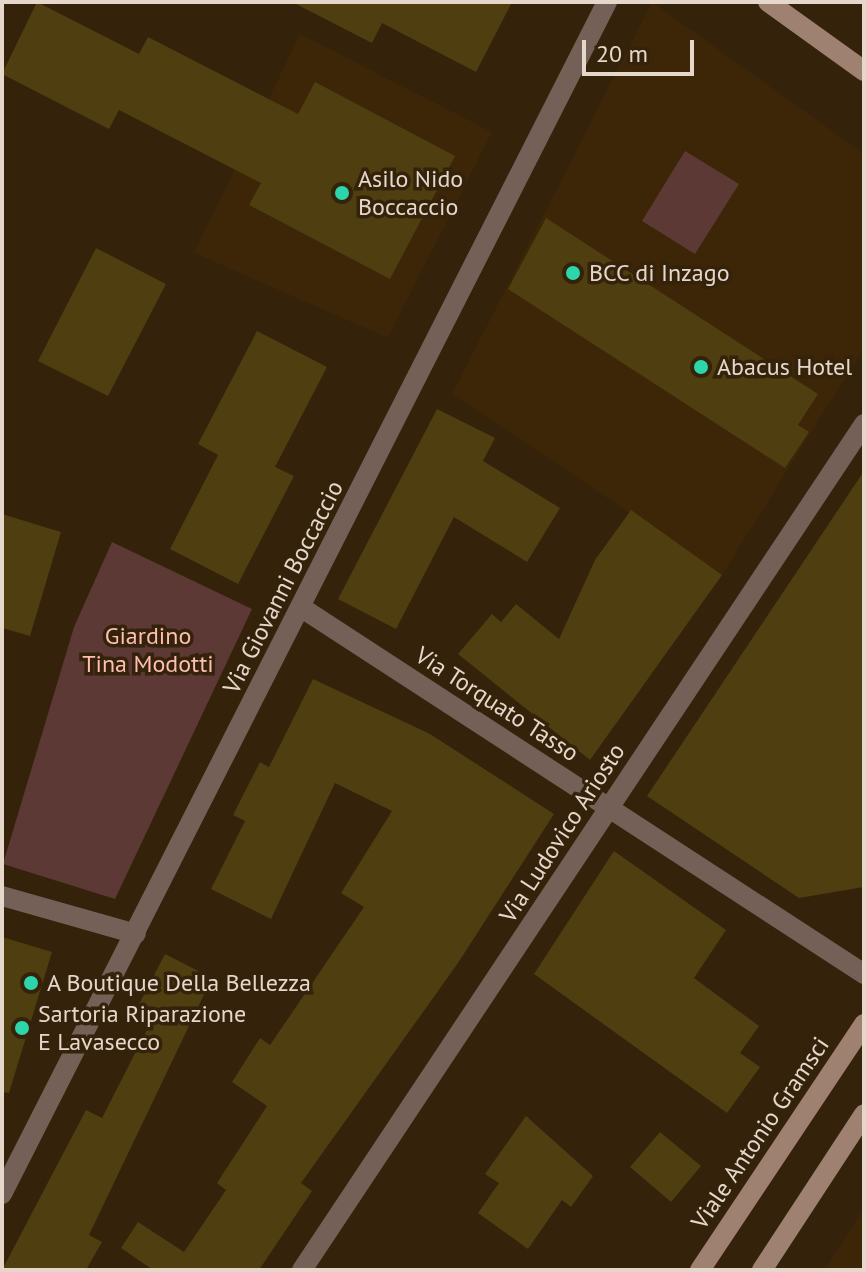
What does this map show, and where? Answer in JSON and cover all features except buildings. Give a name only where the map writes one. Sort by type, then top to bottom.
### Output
[{"type":"main road","points":[[768,2],[864,71]]},
{"type":"main road","name":"Viale Antonio Gramsci","points":[[700,1270],[864,1024]]},
{"type":"main road","points":[[762,1270],[864,1114]]},
{"type":"street","name":"Via Giovanni Boccaccio","points":[[2,1194],[607,2]]},
{"type":"street","name":"Via Ludovico Ariosto","points":[[302,1270],[864,424]]},
{"type":"street","name":"Via Torquato Tasso","points":[[302,608],[864,974]]},
{"type":"street","points":[[2,896],[136,934]]},
{"type":"shaded area","points":[[652,2],[864,154],[864,348],[722,575],[452,394]]},
{"type":"shaded area","name":"Asilo Nido Boccaccio","points":[[300,34],[492,132],[388,338],[194,253]]},
{"type":"shaded area","points":[[864,1208],[864,1270],[825,1270]]},
{"type":"green space","points":[[685,151],[739,184],[695,254],[642,221]]},
{"type":"green space","name":"Giardino Tina Modotti","points":[[112,542],[252,609],[115,899],[3,864],[74,627]]},
{"type":"place","name":"Asilo Nido Boccaccio","points":[[342,193]]},
{"type":"place","name":"BCC di Inzago","points":[[573,273]]},
{"type":"place","name":"Abacus Hotel","points":[[701,367]]},
{"type":"place","name":"A Boutique Della Bellezza","points":[[31,983]]},
{"type":"place","name":"Sartoria Riparazione E Lavasecco","points":[[22,1028]]}]
